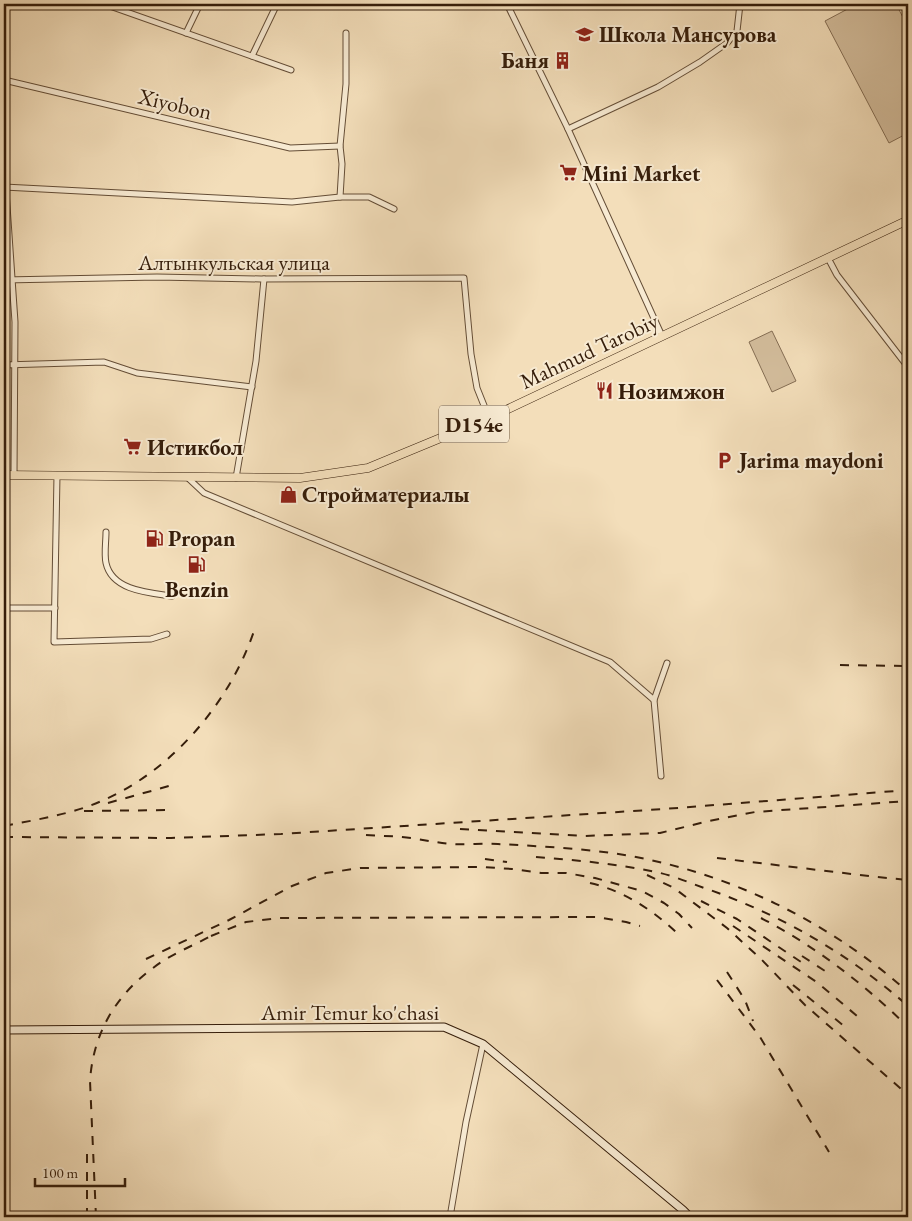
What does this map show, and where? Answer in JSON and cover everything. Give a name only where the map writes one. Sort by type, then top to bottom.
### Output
[{"type":"main road","name":"Mahmud Tarobiy","points":[[4,475],[300,478],[368,468],[489,418],[908,220]]},
{"type":"street","points":[[104,4],[114,5],[291,70]]},
{"type":"street","points":[[186,33],[200,4]]},
{"type":"street","points":[[252,56],[277,4]]},
{"type":"street","points":[[507,4],[568,129],[662,336]]},
{"type":"street","points":[[568,129],[658,87],[712,54],[727,43],[737,31],[740,4]]},
{"type":"street","points":[[340,197],[342,164],[340,146],[346,84],[346,32]]},
{"type":"street","name":"Xiyobon","points":[[4,80],[290,148],[340,146]]},
{"type":"street","points":[[4,162],[16,322],[14,475]]},
{"type":"street","points":[[5,188],[292,202],[340,197],[369,198],[394,209]]},
{"type":"street","points":[[828,258],[837,275],[908,367]]},
{"type":"street","name":"Алтынкульская улица","points":[[4,280],[157,277],[264,279],[464,278],[471,354],[477,388],[489,418]]},
{"type":"street","points":[[236,478],[256,361],[264,279]]},
{"type":"street","points":[[4,365],[104,362],[137,373],[252,387]]},
{"type":"street","points":[[58,475],[54,642],[151,639],[167,634]]},
{"type":"street","points":[[188,478],[204,493],[610,662],[654,700]]},
{"type":"street","points":[[106,532],[106,563],[115,578],[129,588],[172,596]]},
{"type":"street","points":[[4,608],[54,608]]},
{"type":"street","points":[[661,776],[654,700],[667,663]]},
{"type":"street","name":"Amir Temur ko'chasi","points":[[4,1030],[444,1027],[483,1044],[690,1217]]},
{"type":"street","points":[[450,1217],[466,1122],[483,1044]]},
{"type":"shaded area","points":[[857,4],[896,4],[908,27],[908,133],[889,143],[825,21]]},
{"type":"shaded area","points":[[772,331],[796,381],[772,392],[749,342]]},
{"type":"railway","points":[[4,826],[81,809],[131,786],[155,769],[198,728],[216,705],[232,680],[255,628]]},
{"type":"railway","points":[[840,665],[908,666]]},
{"type":"railway","points":[[108,803],[169,786]]},
{"type":"railway","points":[[4,837],[171,838],[281,834],[664,809],[908,790]]},
{"type":"railway","points":[[460,829],[585,836],[660,833],[755,812],[908,801]]},
{"type":"railway","points":[[84,811],[172,810]]},
{"type":"railway","points":[[366,835],[405,837],[452,844],[498,844],[597,851],[652,860],[692,871],[731,884],[807,920],[876,966],[908,992]]},
{"type":"railway","points":[[536,857],[656,872],[737,900],[815,939],[863,970],[908,1006]]},
{"type":"railway","points":[[717,858],[908,880]]},
{"type":"railway","points":[[485,859],[507,862]]},
{"type":"railway","points":[[146,959],[229,920],[292,886],[326,873],[360,868],[482,867],[541,873],[566,873],[595,878],[642,891],[679,914],[692,928]]},
{"type":"railway","points":[[647,875],[674,888],[727,928],[761,959],[805,1005],[908,1095]]},
{"type":"railway","points":[[590,883],[628,897],[661,919],[681,937]]},
{"type":"railway","points":[[701,901],[737,919],[807,966]]},
{"type":"railway","points":[[211,936],[246,922],[279,918],[596,917],[640,926]]},
{"type":"railway","points":[[761,918],[820,953],[874,996],[908,1027]]},
{"type":"railway","points":[[733,926],[818,983],[863,1021]]},
{"type":"railway","points":[[96,1217],[90,1081],[92,1064],[101,1032],[117,1004],[140,979],[168,958],[216,933]]},
{"type":"railway","points":[[802,956],[825,971]]},
{"type":"railway","points":[[727,972],[745,1000],[753,1021]]},
{"type":"railway","points":[[717,980],[760,1037],[829,1152]]},
{"type":"railway","points":[[793,985],[844,1026]]},
{"type":"railway","points":[[87,1154],[87,1217]]},
{"type":"place","name":"Школа Мансурова","points":[[585,34]]},
{"type":"place","name":"Баня","points":[[563,60]]},
{"type":"place","name":"Mini Market","points":[[568,173]]},
{"type":"place","name":"Нозимжон","points":[[604,391]]},
{"type":"place","name":"Истикбол","points":[[133,447]]},
{"type":"place","name":"Jarima maydoni","points":[[725,460]]},
{"type":"place","name":"Стройматериалы","points":[[288,494]]},
{"type":"place","name":"Propan","points":[[154,538]]},
{"type":"place","name":"Benzin","points":[[197,564]]}]
